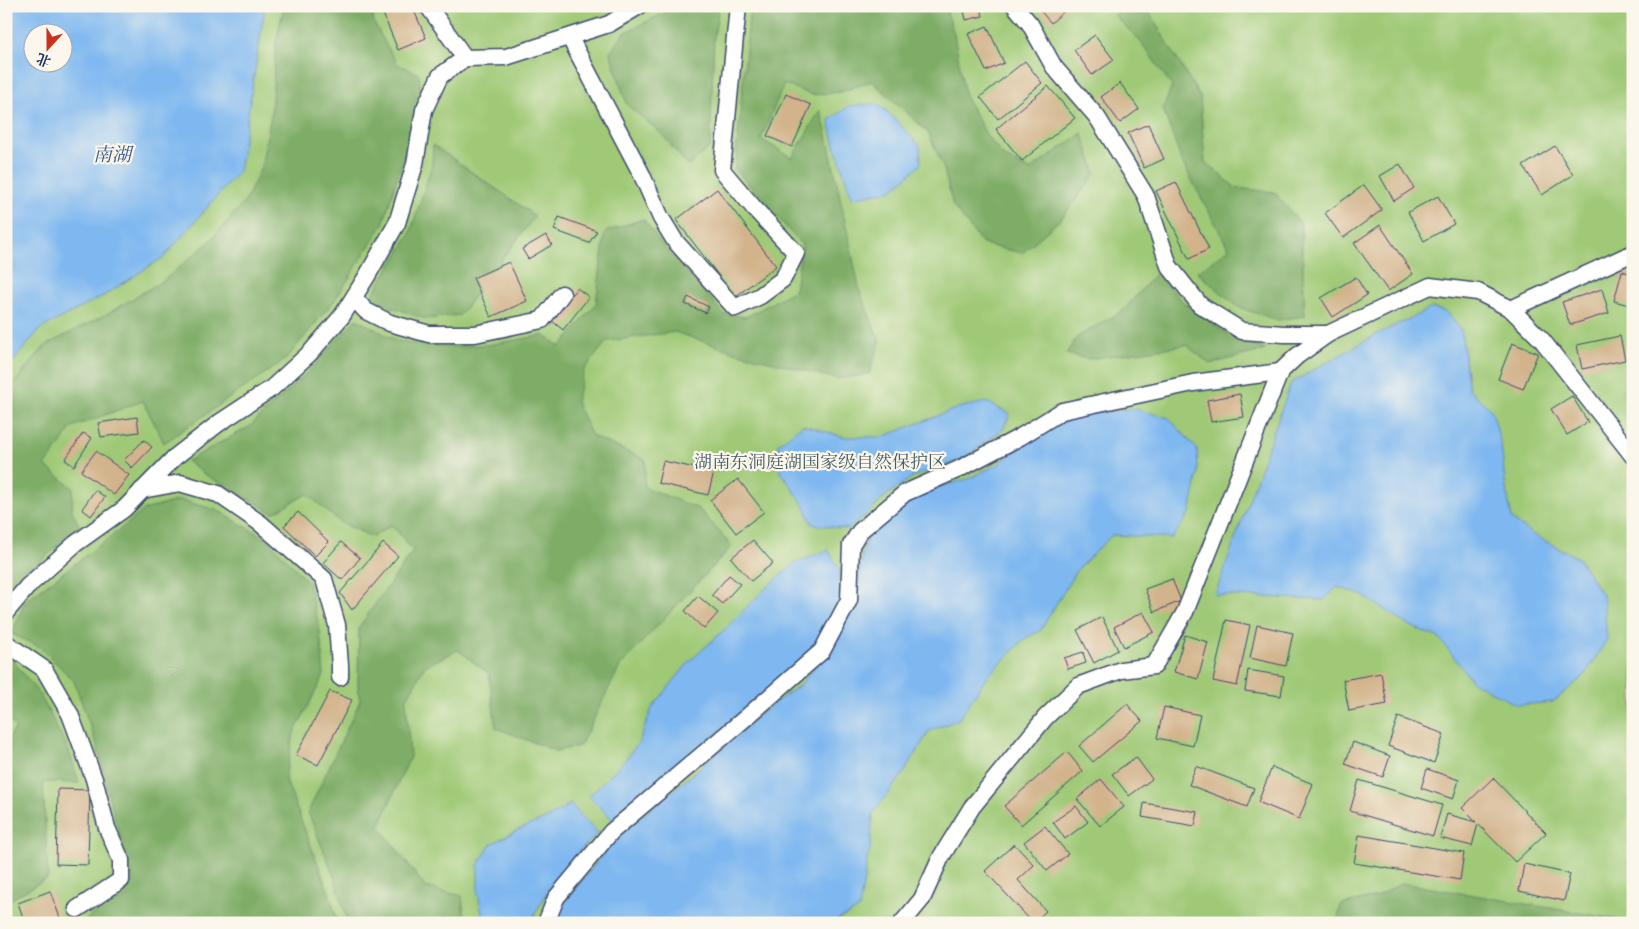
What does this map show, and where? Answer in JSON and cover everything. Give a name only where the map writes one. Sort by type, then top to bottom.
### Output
[{"type":"street","points":[[428,6],[465,58]]},
{"type":"street","points":[[6,612],[28,586],[75,544],[124,509],[174,457],[219,423],[272,388],[310,353],[342,316],[398,223],[415,164],[424,110],[440,76],[465,58],[506,57],[570,38],[609,24],[640,6]]},
{"type":"street","points":[[570,38],[641,173],[661,218],[670,233],[735,308],[760,296],[783,279],[796,253],[722,170],[738,6]]},
{"type":"street","points":[[1015,6],[1030,24],[1054,67],[1097,118],[1146,196],[1169,266],[1200,305],[1242,331],[1284,334],[1328,334]]},
{"type":"street","points":[[1511,308],[1633,253]]},
{"type":"street","points":[[902,923],[922,899],[941,857],[972,807],[1045,718],[1078,686],[1121,670],[1154,666],[1185,612],[1280,372],[1297,356],[1328,334],[1430,286],[1478,292],[1511,308],[1542,340],[1633,456]]},
{"type":"street","points":[[354,298],[366,311],[398,325],[429,334],[474,334],[542,320],[562,294]]},
{"type":"street","points":[[546,923],[556,898],[611,832],[822,651],[849,600],[851,545],[860,531],[905,492],[967,465],[1020,437],[1062,410],[1194,383],[1280,372]]},
{"type":"street","points":[[142,490],[180,483],[218,494],[260,523],[324,579],[337,625],[340,677]]},
{"type":"street","points":[[6,643],[44,669],[70,714],[94,779],[107,828],[121,860],[121,880],[77,910]]},
{"type":"green space","name":"湖南东洞庭湖国家级自然保护区","points":[[6,6],[1633,6],[1633,923],[6,923]]},
{"type":"green space","points":[[284,6],[371,6],[374,23],[397,64],[419,74],[421,94],[383,224],[337,297],[286,359],[164,443],[143,401],[72,427],[45,466],[73,488],[72,511],[80,527],[6,591],[6,392],[46,345],[107,314],[164,280],[208,243],[246,200],[261,168],[271,115],[276,42]]},
{"type":"green space","points":[[678,6],[719,6],[714,37],[710,147],[688,166],[660,132],[627,105],[610,52],[624,33]]},
{"type":"green space","points":[[750,6],[945,6],[954,34],[965,96],[987,136],[1004,157],[1030,170],[1082,133],[1096,173],[1062,218],[1022,253],[983,244],[953,206],[944,169],[928,132],[872,81],[840,92],[812,95],[784,84],[761,139],[792,158],[820,110],[860,292],[880,342],[869,374],[837,379],[735,352],[675,332],[607,341],[584,370],[576,402],[592,436],[646,460],[644,487],[699,509],[732,546],[620,666],[580,746],[556,751],[496,728],[489,674],[458,650],[425,666],[406,700],[410,757],[379,826],[425,887],[462,896],[465,923],[348,923],[334,876],[308,812],[360,701],[358,685],[359,627],[413,551],[392,525],[372,537],[340,522],[307,494],[273,513],[204,474],[187,461],[249,427],[310,370],[356,319],[397,341],[444,346],[488,345],[544,335],[560,347],[596,304],[605,232],[643,219],[662,244],[724,314],[746,317],[795,290],[802,245],[735,169]]},
{"type":"green space","points":[[1131,6],[1145,6],[1200,97],[1205,162],[1236,188],[1274,192],[1301,224],[1305,316],[1277,320],[1238,307],[1197,272],[1229,249],[1182,162],[1163,109],[1172,86],[1140,41],[1114,15]]},
{"type":"green space","points":[[433,145],[535,216],[460,315],[426,319],[380,303],[371,297],[410,234],[432,165]]},
{"type":"green space","points":[[1156,273],[1185,304],[1226,333],[1265,350],[1210,364],[1186,345],[1088,359],[1066,354],[1077,337],[1124,310]]},
{"type":"green space","points":[[180,500],[217,510],[268,540],[308,582],[320,631],[324,675],[294,733],[285,778],[329,893],[338,923],[82,923],[133,882],[108,794],[97,745],[74,681],[40,647],[12,634],[25,601],[144,510]]},
{"type":"green space","points":[[6,655],[11,658],[40,695],[69,751],[79,783],[43,782],[48,878],[6,902],[6,741],[16,728],[6,716]]},
{"type":"green space","points":[[1402,883],[1633,923],[1337,923],[1341,905],[1376,897]]},
{"type":"green space","points":[[6,902],[8,923],[6,923]]},
{"type":"water","name":"南湖","points":[[6,6],[265,6],[239,171],[164,257],[103,296],[40,329],[6,370]]},
{"type":"water","points":[[876,104],[888,112],[920,146],[921,164],[892,190],[852,198],[835,146],[829,120],[849,106]]},
{"type":"water","points":[[1432,308],[1447,312],[1461,330],[1469,389],[1492,411],[1501,444],[1505,483],[1512,519],[1532,534],[1578,558],[1603,596],[1607,639],[1585,675],[1553,702],[1517,705],[1473,682],[1439,638],[1408,625],[1362,595],[1337,587],[1324,600],[1215,595],[1291,383],[1379,333]]},
{"type":"water","points":[[987,402],[1010,414],[1003,429],[964,459],[914,476],[888,494],[850,528],[812,524],[805,507],[781,472],[778,444],[803,425],[845,437],[882,437],[961,407]]},
{"type":"water","points":[[1135,409],[1169,418],[1197,449],[1198,473],[1190,513],[1172,538],[1112,535],[1076,571],[1040,631],[1024,639],[986,678],[959,719],[929,731],[904,773],[873,813],[870,851],[859,909],[831,923],[555,923],[561,907],[619,834],[673,791],[765,710],[800,685],[832,645],[855,602],[862,555],[868,535],[910,495],[968,479],[998,464],[1040,431],[1075,417],[1110,410]]},
{"type":"water","points":[[828,550],[839,568],[842,599],[815,648],[615,822],[589,796],[625,760],[639,742],[652,708],[689,662],[763,591],[795,563]]},
{"type":"water","points":[[570,804],[598,833],[562,869],[535,913],[534,923],[481,923],[483,918],[478,893],[478,865],[491,844],[547,818]]},
{"type":"building","points":[[388,6],[412,6],[426,38],[398,50],[381,9]]},
{"type":"building","points":[[963,6],[980,6],[983,16],[966,20]]},
{"type":"building","points":[[1036,6],[1070,6],[1051,23]]},
{"type":"building","points":[[987,26],[1004,63],[986,71],[968,34]]},
{"type":"building","points":[[1095,35],[1114,60],[1092,75],[1074,50]]},
{"type":"building","points":[[1025,61],[1042,83],[998,119],[980,97]]},
{"type":"building","points":[[1120,83],[1139,109],[1120,123],[1101,97]]},
{"type":"building","points":[[1048,86],[1075,118],[1022,161],[996,129]]},
{"type":"building","points":[[786,94],[811,105],[792,147],[767,136]]},
{"type":"building","points":[[1148,124],[1164,159],[1144,168],[1128,133]]},
{"type":"building","points":[[1555,146],[1573,175],[1542,195],[1523,166]]},
{"type":"building","points":[[1400,164],[1414,188],[1394,201],[1380,176]]},
{"type":"building","points":[[1176,182],[1209,249],[1189,259],[1156,191]]},
{"type":"building","points":[[1364,185],[1382,210],[1343,238],[1325,213]]},
{"type":"building","points":[[717,189],[776,266],[735,297],[676,220]]},
{"type":"building","points":[[1438,196],[1454,224],[1424,241],[1408,212]]},
{"type":"building","points":[[559,217],[597,231],[589,243],[554,230]]},
{"type":"building","points":[[1380,225],[1413,274],[1388,291],[1354,243]]},
{"type":"building","points":[[546,235],[552,245],[528,259],[522,249]]},
{"type":"building","points":[[509,262],[527,301],[491,317],[473,278]]},
{"type":"building","points":[[1622,271],[1633,274],[1633,306],[1614,301]]},
{"type":"building","points":[[1356,277],[1367,295],[1333,317],[1321,298]]},
{"type":"building","points":[[577,288],[589,297],[563,330],[551,320]]},
{"type":"building","points":[[1602,289],[1609,313],[1570,325],[1562,302]]},
{"type":"building","points":[[688,297],[709,307],[706,313],[685,304]]},
{"type":"building","points":[[1620,336],[1625,360],[1582,369],[1577,345]]},
{"type":"building","points":[[1512,343],[1538,353],[1523,389],[1498,379]]},
{"type":"building","points":[[1240,394],[1244,417],[1211,422],[1207,400]]},
{"type":"building","points":[[1572,396],[1588,422],[1567,435],[1551,409]]},
{"type":"building","points":[[137,417],[139,432],[101,437],[98,423]]},
{"type":"building","points":[[83,433],[92,438],[74,466],[65,460]]},
{"type":"building","points":[[144,440],[152,447],[132,468],[124,460]]},
{"type":"building","points":[[96,451],[129,475],[114,495],[81,471]]},
{"type":"building","points":[[663,461],[714,472],[708,495],[658,483]]},
{"type":"building","points":[[738,479],[764,512],[736,533],[710,500]]},
{"type":"building","points":[[95,490],[105,497],[91,516],[82,509]]},
{"type":"building","points":[[298,512],[329,542],[315,556],[284,526]]},
{"type":"building","points":[[753,540],[773,563],[751,581],[731,558]]},
{"type":"building","points":[[341,542],[360,558],[342,580],[323,563]]},
{"type":"building","points":[[383,543],[398,556],[352,610],[340,593]]},
{"type":"building","points":[[729,575],[740,584],[722,604],[712,595]]},
{"type":"building","points":[[1172,579],[1181,601],[1154,612],[1145,589]]},
{"type":"building","points":[[698,596],[718,613],[704,629],[685,611]]},
{"type":"building","points":[[1143,612],[1154,632],[1124,647],[1114,627]]},
{"type":"building","points":[[1102,617],[1118,650],[1094,663],[1077,630]]},
{"type":"building","points":[[1226,620],[1250,625],[1237,686],[1213,681]]},
{"type":"building","points":[[1257,625],[1293,633],[1286,666],[1250,658]]},
{"type":"building","points":[[1185,635],[1208,642],[1198,679],[1174,672]]},
{"type":"building","points":[[1083,652],[1086,663],[1068,669],[1064,658]]},
{"type":"building","points":[[1248,670],[1284,676],[1281,696],[1245,691]]},
{"type":"building","points":[[1381,673],[1387,704],[1349,711],[1343,680]]},
{"type":"building","points":[[330,691],[352,700],[318,765],[296,755]]},
{"type":"building","points":[[1127,704],[1142,721],[1093,762],[1079,746]]},
{"type":"building","points":[[1164,707],[1200,715],[1193,746],[1157,738]]},
{"type":"building","points":[[1398,717],[1444,734],[1434,763],[1388,746]]},
{"type":"building","points":[[1353,742],[1390,756],[1383,777],[1345,764]]},
{"type":"building","points":[[1067,752],[1083,771],[1021,825],[1004,806]]},
{"type":"building","points":[[1136,757],[1152,779],[1129,796],[1112,774]]},
{"type":"building","points":[[1196,766],[1254,788],[1247,807],[1189,785]]},
{"type":"building","points":[[1272,767],[1313,784],[1299,819],[1258,802]]},
{"type":"building","points":[[1427,769],[1459,780],[1453,799],[1421,788]]},
{"type":"building","points":[[1493,778],[1546,833],[1515,862],[1478,824],[1472,846],[1440,838],[1447,814],[1476,822],[1462,808]]},
{"type":"building","points":[[1101,779],[1124,807],[1100,826],[1077,799]]},
{"type":"building","points":[[1359,780],[1442,805],[1433,836],[1350,811]]},
{"type":"building","points":[[58,789],[90,790],[88,865],[56,864]]},
{"type":"building","points":[[1144,803],[1198,812],[1195,826],[1142,817]]},
{"type":"building","points":[[1076,806],[1088,822],[1065,839],[1053,822]]},
{"type":"building","points":[[1045,826],[1068,854],[1047,871],[1024,842]]},
{"type":"building","points":[[1359,835],[1464,853],[1460,880],[1354,863]]},
{"type":"building","points":[[1014,844],[1034,865],[1018,880],[1046,911],[1033,923],[985,871]]},
{"type":"building","points":[[1524,864],[1570,874],[1564,901],[1519,891]]},
{"type":"building","points":[[50,891],[62,923],[25,923],[18,903]]}]
